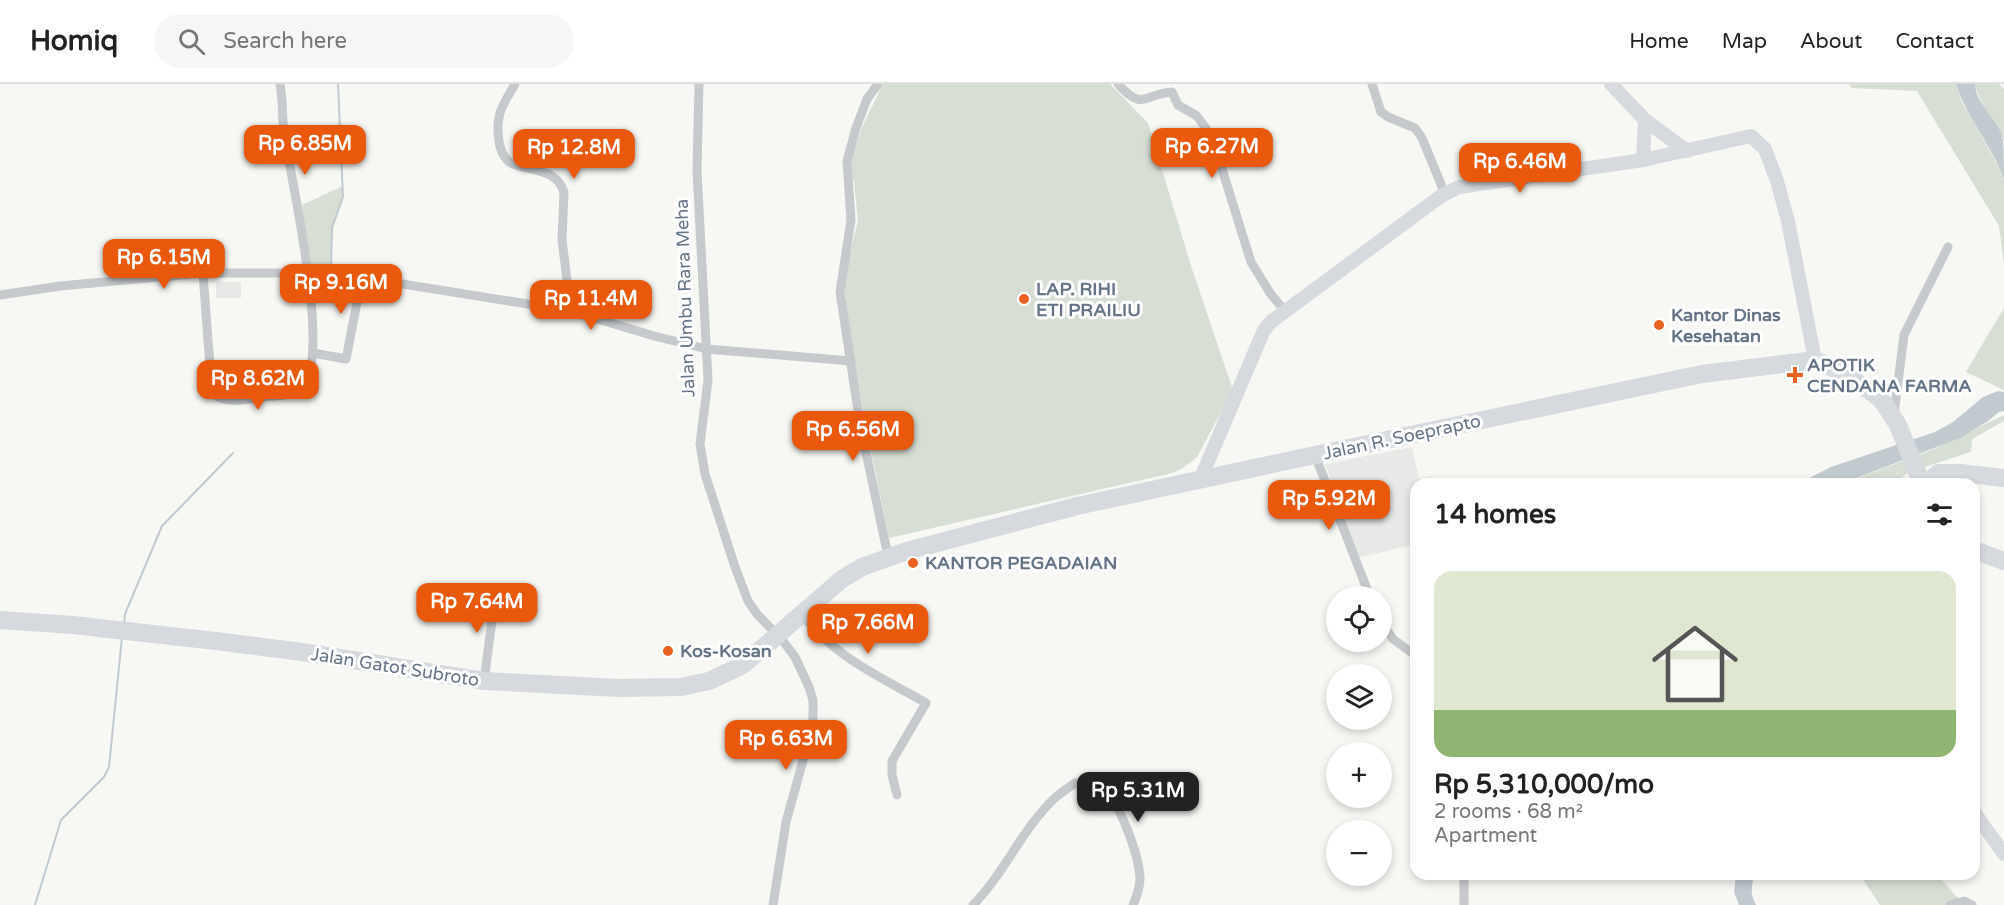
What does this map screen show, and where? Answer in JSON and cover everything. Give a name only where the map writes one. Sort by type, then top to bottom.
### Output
[{"type":"highway","points":[[1815,360],[1844,373],[1881,399],[1896,421],[1924,476],[1961,473],[2004,478]]},
{"type":"highway","name":"Jalan R. Soeprapto","points":[[778,636],[842,579],[888,556],[1077,506],[1315,455],[1702,374],[1815,360]]},
{"type":"highway","points":[[1980,552],[2004,561]]},
{"type":"highway","name":"Jalan Gatot Subroto","points":[[0,620],[123,630],[302,652],[484,681],[619,688],[681,687],[702,683],[726,675],[750,660],[778,636]]},
{"type":"street","points":[[204,273],[212,386],[218,398],[258,398],[291,394],[299,390],[308,378],[313,353],[312,304],[282,122],[280,84]]},
{"type":"street","points":[[515,84],[500,111],[498,124],[500,146],[505,158],[511,163],[541,171],[554,177],[561,184],[564,192],[562,240],[571,311]]},
{"type":"street","name":"Jalan Umbu Rara Meha","points":[[699,84],[698,171],[708,380],[700,444],[705,474],[748,601],[790,649],[800,665],[809,687],[813,710],[807,746],[786,822],[773,905]]},
{"type":"street","points":[[878,84],[867,99],[847,162],[851,220],[840,292],[865,451],[888,556]]},
{"type":"street","points":[[1118,84],[1135,99],[1144,100],[1172,92],[1178,105],[1197,116],[1204,124],[1212,137],[1222,165],[1251,262],[1270,293],[1284,310]]},
{"type":"street","points":[[1372,84],[1381,111],[1388,117],[1415,128],[1422,138],[1445,194]]},
{"type":"street","points":[[1611,84],[1645,120],[1687,151]]},
{"type":"street","points":[[1642,160],[1645,120]]},
{"type":"street","points":[[1200,480],[1264,330],[1284,310],[1445,194],[1459,187],[1642,160],[1743,136],[1752,136],[1765,149],[1777,181],[1785,210],[1815,360]]},
{"type":"street","points":[[1896,421],[1904,335],[1948,248]]},
{"type":"street","points":[[0,295],[79,284],[204,273],[331,272],[571,311],[707,349],[851,361]]},
{"type":"street","points":[[313,353],[346,358],[362,277]]},
{"type":"street","points":[[1315,455],[1366,586]]},
{"type":"street","points":[[484,681],[496,590]]},
{"type":"street","points":[[802,614],[815,632],[843,656],[926,703],[892,761],[892,775],[897,795]]},
{"type":"street","points":[[1392,638],[1410,652]]},
{"type":"street","points":[[973,905],[997,876],[1036,820],[1055,798],[1074,783],[1090,784],[1102,789],[1116,805],[1138,861],[1140,887],[1133,905]]},
{"type":"street","points":[[1980,820],[2004,854]]},
{"type":"street","points":[[1464,880],[1464,905]]},
{"type":"street","points":[[1950,905],[1964,901],[1972,905]]},
{"type":"shaded area","name":"LAP. RIHI ETI PRAILIU","points":[[883,84],[1110,84],[1148,123],[1192,269],[1233,390],[1194,460],[1168,474],[889,538],[847,319],[844,278],[858,221],[854,182],[849,165],[862,127]]},
{"type":"shaded area","points":[[1849,84],[1956,84],[1962,102],[2004,176],[2004,264],[1999,226],[1917,91],[1851,88]]},
{"type":"shaded area","points":[[1956,84],[1975,84],[1982,104],[1999,128],[2003,140],[2004,178],[1966,108]]},
{"type":"shaded area","points":[[1974,84],[1999,84],[2004,89],[2004,142],[1983,106]]},
{"type":"shaded area","points":[[343,186],[343,197],[332,228],[331,272],[309,272],[302,205]]},
{"type":"shaded area","points":[[216,282],[241,282],[241,298],[216,298]]},
{"type":"shaded area","points":[[2004,308],[2004,390],[1966,372]]},
{"type":"shaded area","points":[[1998,391],[2004,392],[2004,411],[1960,438],[1857,478],[1810,478],[1831,467],[1935,432],[1953,422],[1983,397]]},
{"type":"shaded area","points":[[2004,415],[2004,421],[1972,439],[1971,452],[1909,472],[1901,478],[1858,478],[1934,449]]},
{"type":"shaded area","points":[[1412,447],[1419,478],[1410,478],[1410,545],[1357,558],[1325,464]]},
{"type":"shaded area","points":[[1735,880],[1754,880],[1752,890],[1756,905],[1739,905],[1734,892]]},
{"type":"shaded area","points":[[1863,880],[1942,880],[1959,899],[1948,905],[1880,905]]},
{"type":"waterway","points":[[331,271],[332,228],[343,197],[338,84]]},
{"type":"waterway","points":[[124,623],[125,614],[162,526],[233,453]]},
{"type":"waterway","points":[[35,905],[61,820],[104,777],[109,767],[122,637]]},
{"type":"place","name":"LAP. RIHI ETI PRAILIU","points":[[1024,299]]},
{"type":"place","name":"Kantor Dinas Kesehatan","points":[[1659,325]]},
{"type":"place","name":"APOTIK CENDANA FARMA","points":[[1795,375]]},
{"type":"place","name":"KANTOR PEGADAIAN","points":[[913,563]]},
{"type":"place","name":"Kos-Kosan","points":[[668,651]]}]
